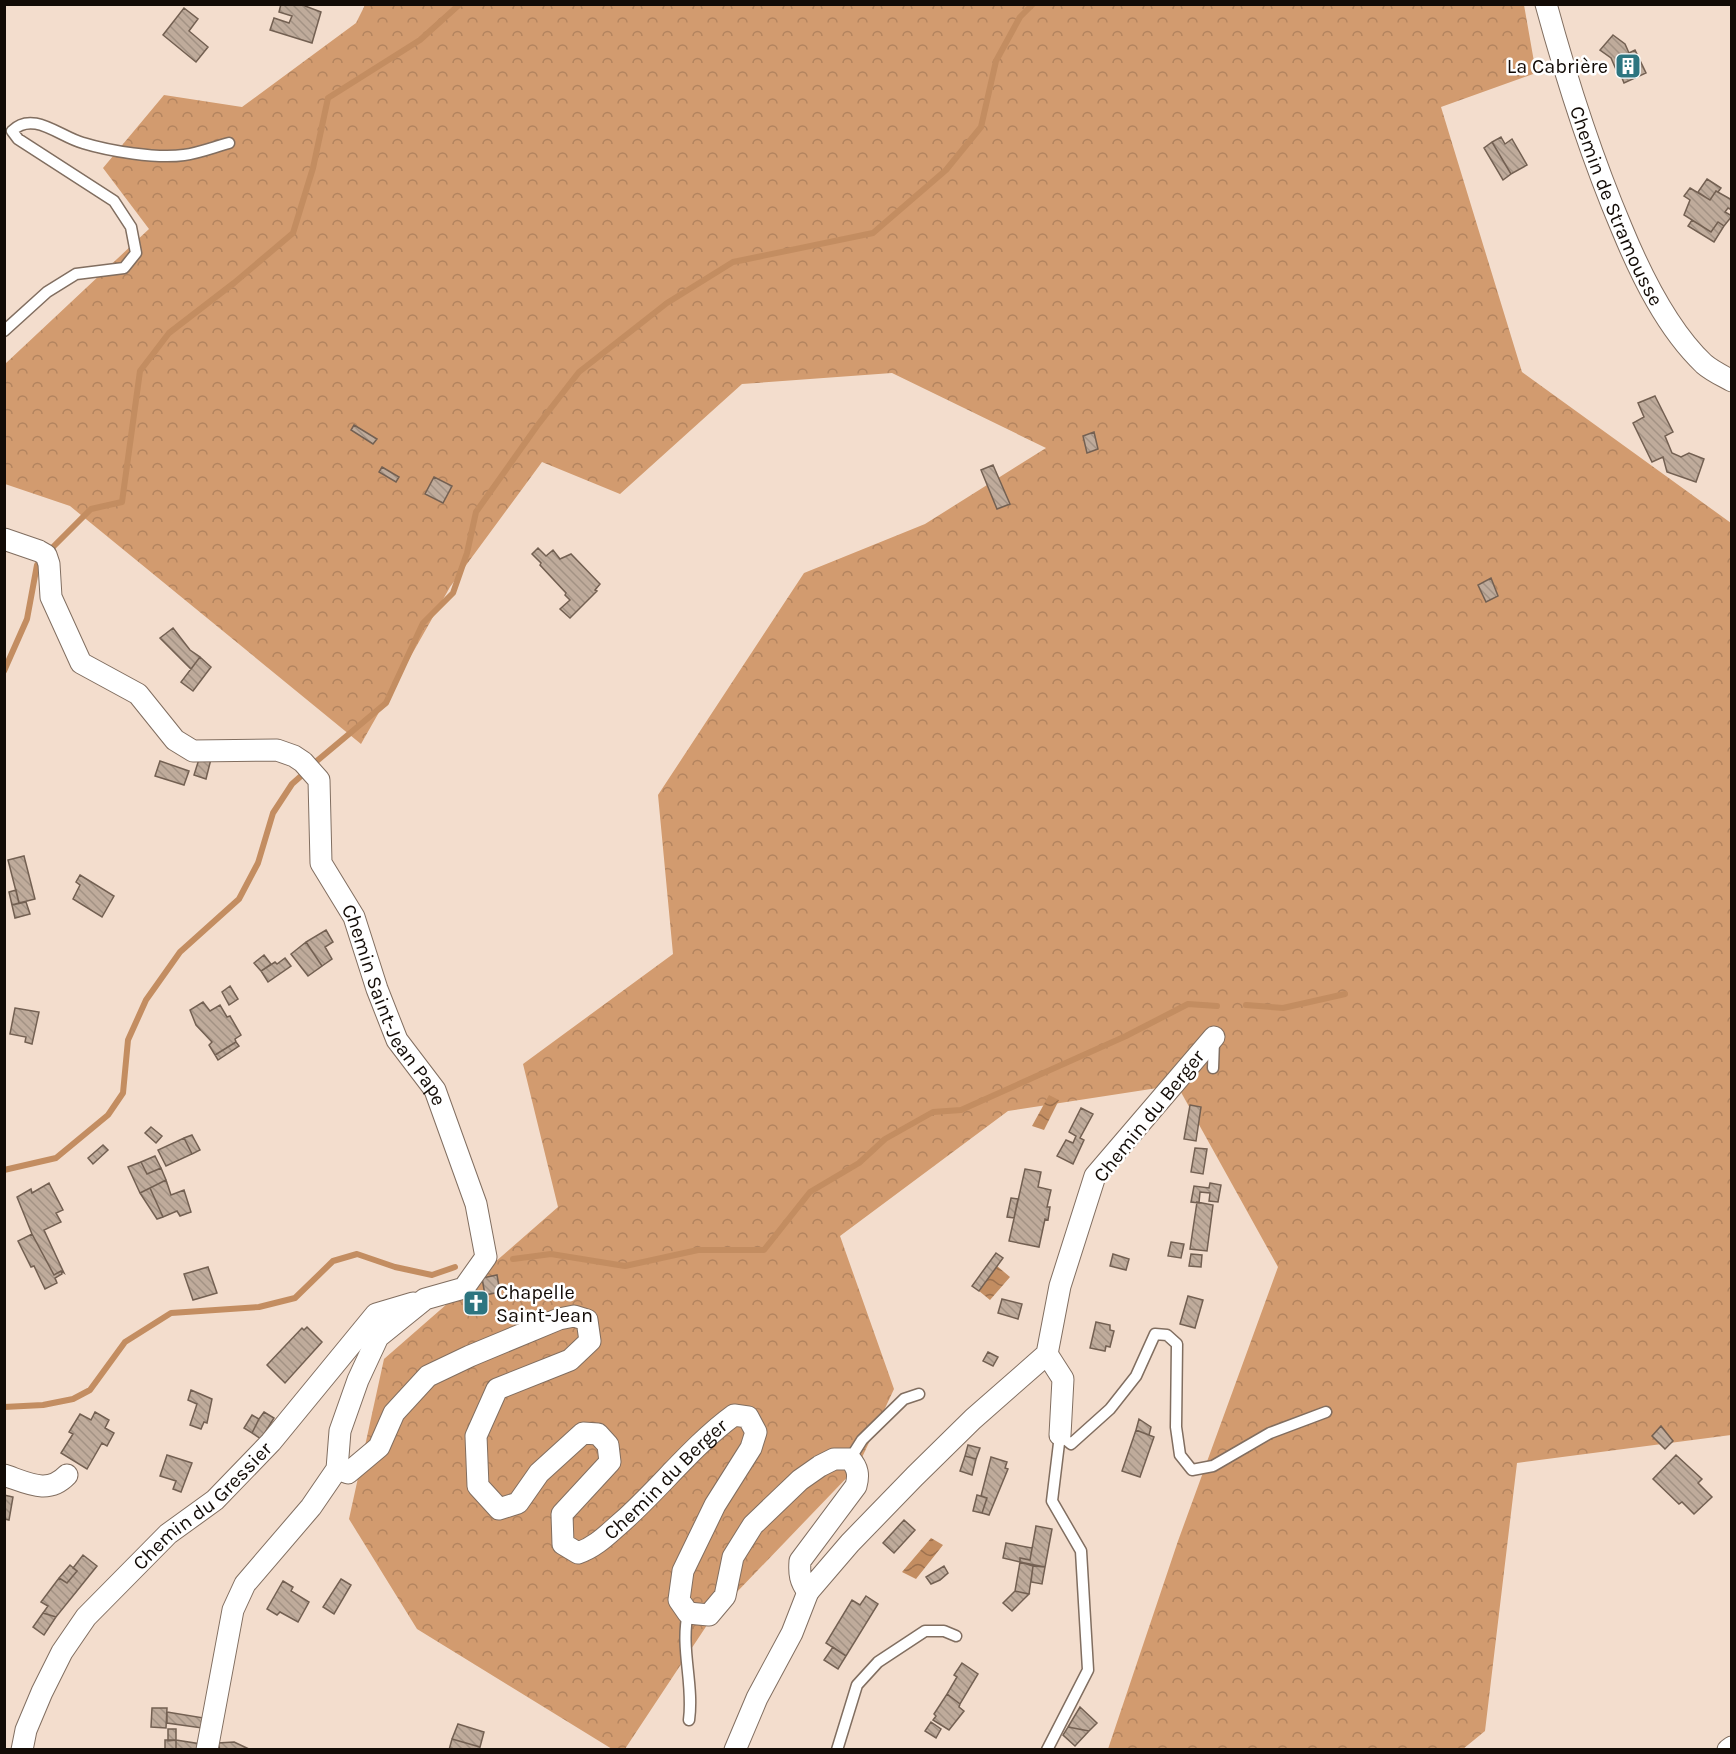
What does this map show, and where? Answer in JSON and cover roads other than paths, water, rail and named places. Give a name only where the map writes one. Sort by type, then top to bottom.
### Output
[{"type":"street","name":"Chemin de Stramousse","points":[[1546,4],[1583,129],[1634,258],[1655,300],[1687,345],[1706,366],[1731,381]]},
{"type":"street","name":"Chemin Saint-Jean Pape","points":[[4,539],[46,555],[49,564],[51,597],[81,663],[138,694],[175,740],[193,751],[277,750],[303,762],[319,780],[321,863],[354,917],[377,989],[397,1040],[435,1090],[476,1204],[483,1236],[486,1257],[464,1288],[425,1299],[378,1337],[358,1380],[340,1431],[336,1469],[311,1507],[245,1584],[233,1610],[207,1749]]},
{"type":"street","name":"Chemin du Berger","points":[[1047,1354],[1060,1286],[1095,1176],[1214,1036]]},
{"type":"street","name":"Chemin du Gressier","points":[[20,1746],[42,1692],[62,1652],[86,1617],[168,1534],[215,1500],[271,1442],[376,1314],[425,1299]]},
{"type":"street","name":"Chemin du Berger","points":[[336,1469],[348,1473],[379,1446],[394,1413],[428,1376],[559,1319],[574,1316],[587,1320],[590,1341],[570,1360],[497,1389],[476,1436],[478,1486],[499,1509],[518,1503],[539,1473],[583,1433],[598,1434],[608,1445],[609,1462],[562,1514],[562,1544],[578,1553],[592,1548],[644,1502],[713,1431],[734,1415],[748,1417],[756,1432],[751,1448],[715,1505],[683,1571],[679,1600],[688,1613]]},
{"type":"street","points":[[735,1749],[757,1698],[792,1633],[808,1592],[850,1543],[915,1476],[973,1419],[1047,1354],[1063,1379],[1060,1436]]},
{"type":"street","points":[[688,1613],[709,1615],[725,1596],[733,1557],[753,1525],[800,1480],[834,1459],[850,1459],[855,1464],[859,1476],[856,1486],[800,1561],[799,1573],[808,1592]]},
{"type":"street","points":[[4,1475],[39,1486],[59,1483],[67,1475]]},
{"type":"lane","points":[[4,331],[47,292],[76,274],[124,268],[136,254],[131,227],[114,201],[18,139],[12,131],[19,124],[34,122],[82,143],[132,154],[182,155],[229,143]]},
{"type":"lane","points":[[1213,1068],[1214,1036]]},
{"type":"lane","points":[[1047,1749],[1088,1670],[1081,1551],[1052,1501],[1060,1436],[1071,1444],[1110,1409],[1136,1376],[1155,1334],[1167,1335],[1176,1344],[1176,1427],[1180,1455],[1192,1470],[1213,1466],[1270,1433],[1326,1412]]},
{"type":"lane","points":[[850,1459],[862,1440],[904,1399],[918,1394]]},
{"type":"lane","points":[[688,1613],[684,1631],[691,1703],[689,1720]]},
{"type":"lane","points":[[837,1749],[857,1685],[878,1662],[925,1631],[944,1631],[956,1636]]},
{"type":"water","points":[[1049,1095],[1059,1100],[1044,1130],[1032,1126]]},
{"type":"water","points":[[997,1266],[1010,1277],[990,1300],[979,1291]]},
{"type":"water","points":[[931,1538],[943,1545],[916,1579],[902,1572]]},
{"type":"waterway","points":[[49,551],[91,509],[122,502],[140,371],[169,333],[234,283],[293,233],[313,168],[328,98],[420,40],[460,4]]},
{"type":"waterway","points":[[312,765],[386,703],[423,623],[453,593],[467,553],[476,512],[537,426],[579,372],[667,303],[733,262],[873,233],[946,170],[981,127],[996,61],[1020,17],[1033,4]]},
{"type":"waterway","points":[[4,671],[27,619],[37,565]]},
{"type":"waterway","points":[[4,1170],[56,1158],[108,1115],[123,1093],[128,1040],[146,1000],[180,952],[239,899],[258,863],[273,813],[292,784],[301,776]]},
{"type":"waterway","points":[[1246,1005],[1283,1008],[1345,994]]},
{"type":"waterway","points":[[513,1259],[551,1254],[625,1266],[698,1250],[764,1250],[810,1192],[859,1163],[885,1139],[933,1112],[961,1110],[1126,1036],[1188,1004],[1217,1006]]},
{"type":"waterway","points":[[4,1407],[43,1405],[73,1399],[90,1390],[125,1342],[171,1313],[259,1307],[295,1298],[333,1261],[357,1254],[395,1267],[432,1275],[455,1267]]},
{"type":"place","name":"La Cabrière","points":[[1628,66]]},
{"type":"place","name":"Chapelle Saint-Jean","points":[[476,1303]]}]
